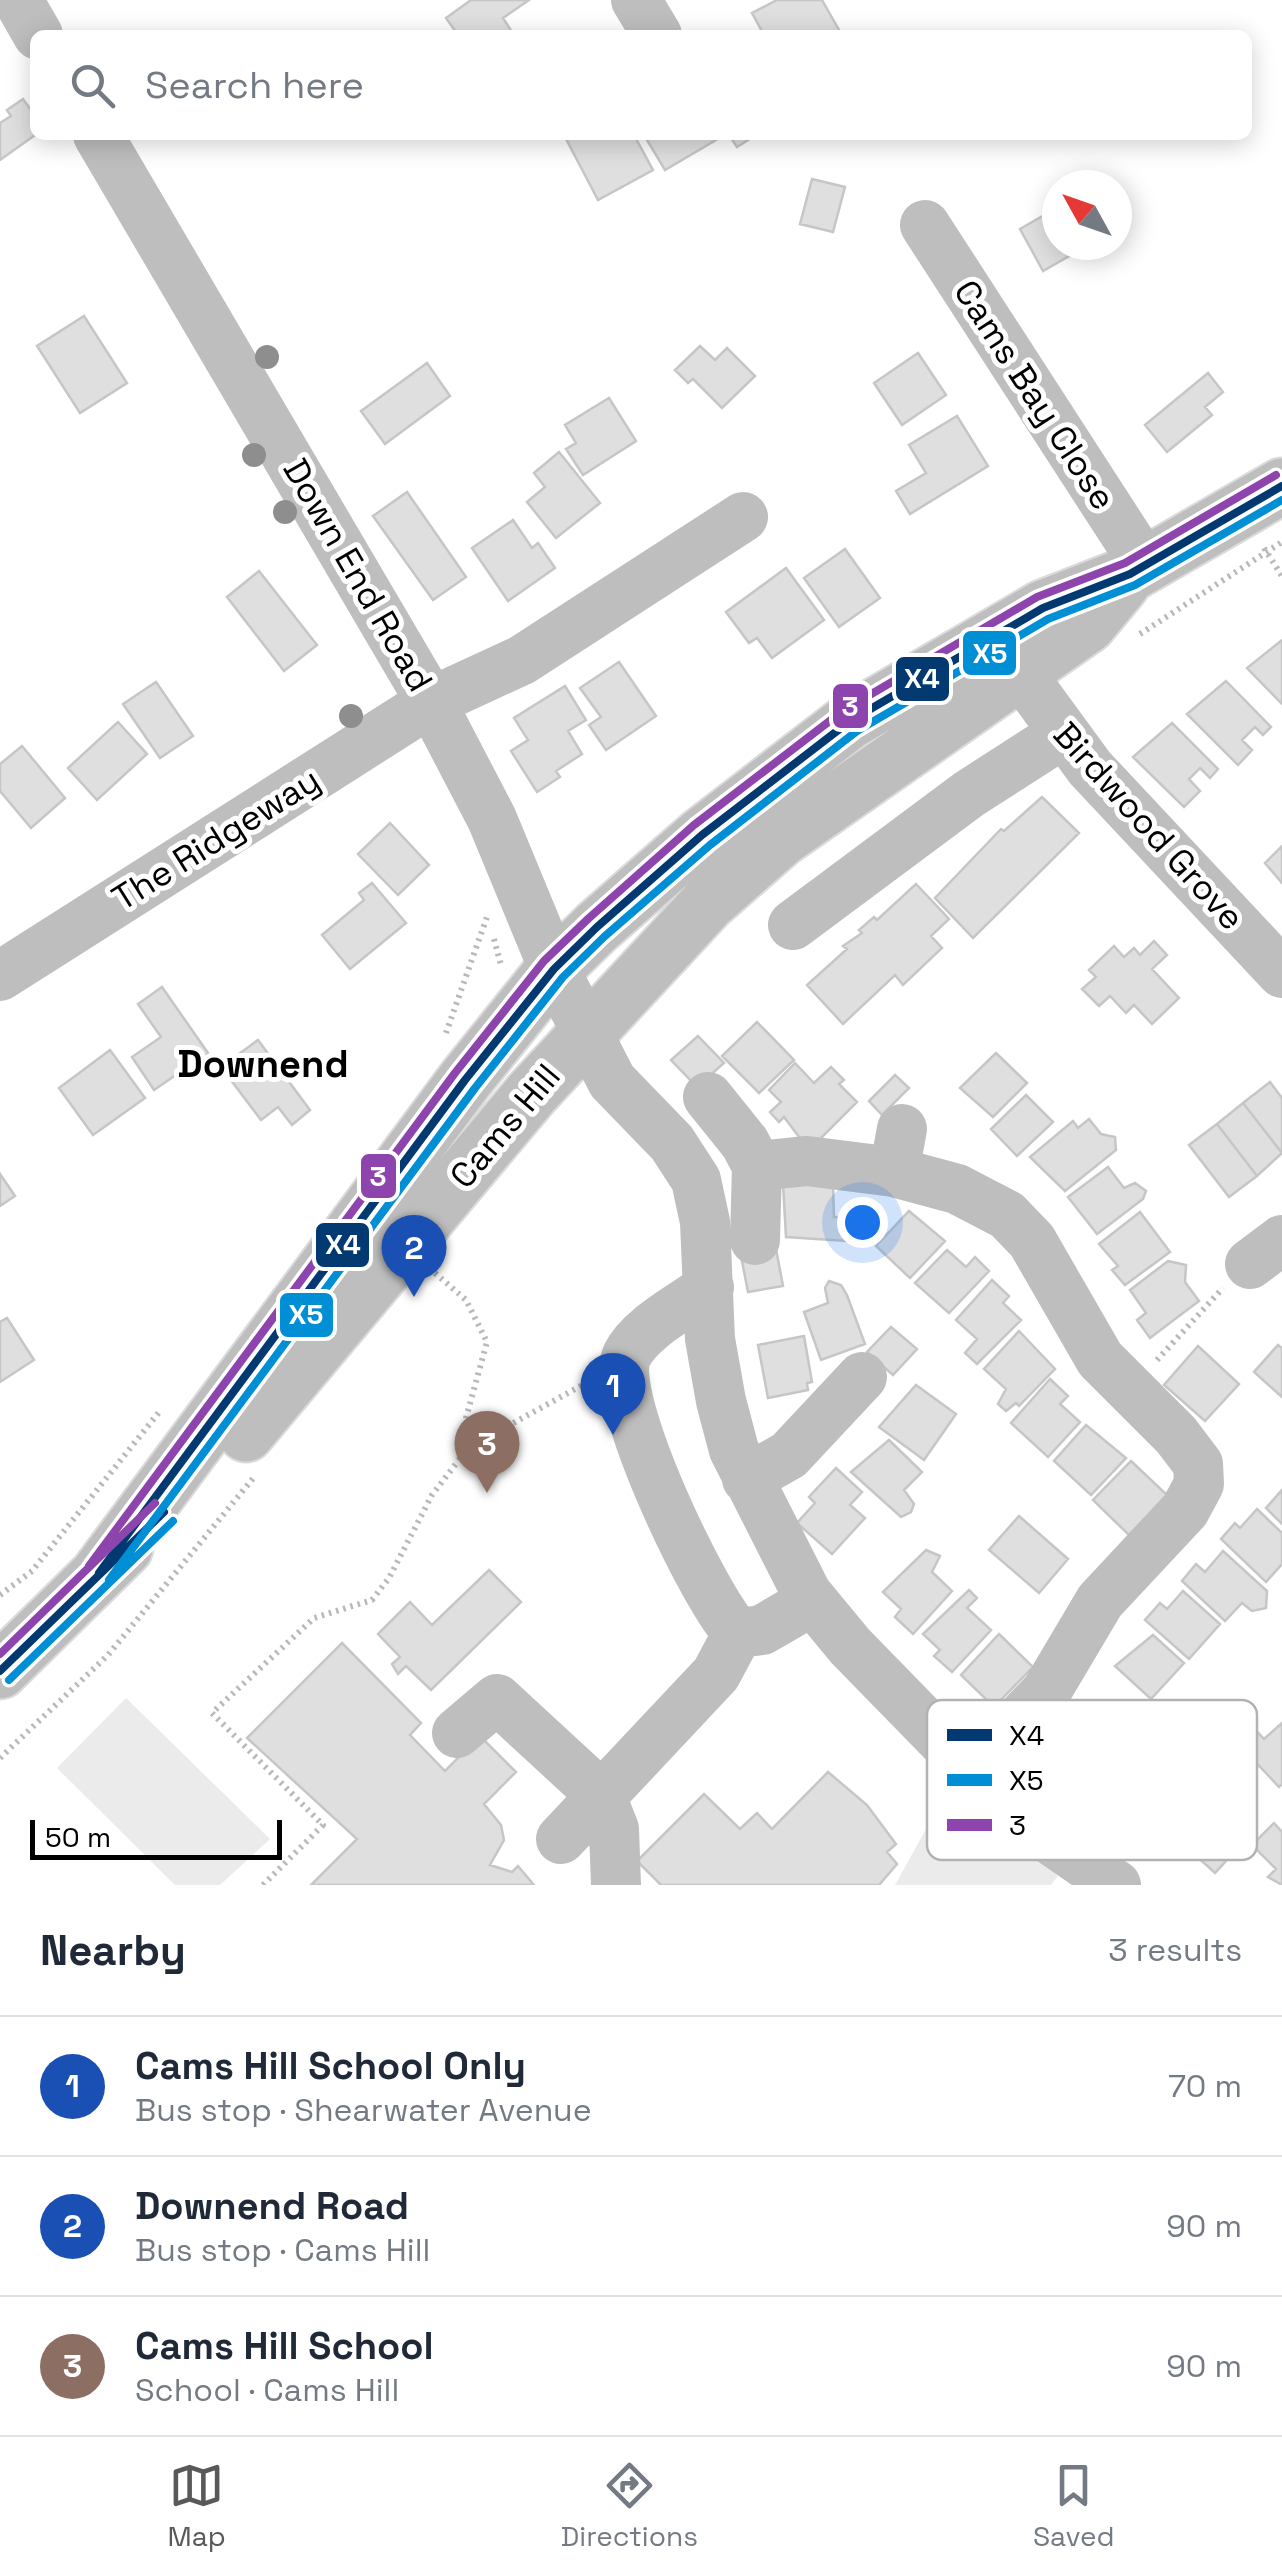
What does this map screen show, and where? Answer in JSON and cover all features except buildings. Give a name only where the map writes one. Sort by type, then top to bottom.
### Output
[{"type":"main road","points":[[1138,570],[1282,486]]},
{"type":"main road","name":"Cams Hill","points":[[0,1671],[247,1432],[586,1031],[669,940],[736,876],[796,829],[1022,675],[1088,625],[1138,570]]},
{"type":"main road","name":"Cams Hill","points":[[99,1573],[464,1080],[554,970],[702,834],[850,721],[1043,608],[1138,570]]},
{"type":"street","points":[[18,0],[35,30]]},
{"type":"street","name":"Down End Road","points":[[115,141],[431,702],[492,819],[554,970],[612,1082],[672,1143],[696,1180],[705,1222],[710,1339],[720,1401],[748,1480],[812,1601],[927,1725]]},
{"type":"street","name":"Cams Bay Close","points":[[925,225],[1138,570]]},
{"type":"street","name":"The Ridgeway","points":[[0,976],[431,702],[522,660],[742,517]]},
{"type":"street","name":"Birdwood Grove","points":[[1022,675],[1090,768],[1282,972]]},
{"type":"street","points":[[793,925],[970,794],[1064,733]]},
{"type":"street","points":[[708,1098],[745,1142],[757,1166],[755,1240]]},
{"type":"street","points":[[757,1166],[837,1163],[898,1150],[957,1189],[1007,1215],[1032,1242],[1100,1359],[1198,1464],[1199,1484],[1185,1510],[1100,1601],[1038,1700]]},
{"type":"street","points":[[709,1287],[638,1341],[626,1356],[622,1377],[632,1418],[678,1530],[723,1619],[738,1633]]},
{"type":"street","points":[[748,1480],[789,1456],[862,1378]]},
{"type":"street","points":[[738,1633],[762,1630],[812,1601]]},
{"type":"street","points":[[561,1839],[716,1674],[738,1633]]},
{"type":"street","points":[[457,1733],[496,1699],[600,1794],[614,1830],[616,1885]]},
{"type":"street","name":"Down End Road","points":[[1080,1860],[1116,1885]]},
{"type":"path","points":[[1282,542],[1266,552],[1282,576]]},
{"type":"path","points":[[444,1036],[488,913]]},
{"type":"path","points":[[1131,1391],[1197,1312],[1266,1252]]},
{"type":"path","points":[[427,1265],[466,1300],[487,1342],[462,1436],[468,1448]]},
{"type":"path","points":[[263,1885],[323,1825],[212,1713],[314,1618],[372,1600],[389,1578],[432,1495],[468,1448],[611,1370],[622,1377]]},
{"type":"shaded area","points":[[126,1698],[270,1839],[220,1885],[175,1885],[57,1768]]},
{"type":"shaded area","points":[[927,1827],[927,1860],[1041,1860],[1058,1876],[1051,1885],[895,1885]]},
{"type":"transit line","name":"3","points":[[89,1566],[455,1073],[544,961],[589,918],[694,825],[844,710],[1037,597],[1125,563],[1276,475]]},
{"type":"transit line","name":"X4","points":[[99,1573],[465,1080],[554,969],[597,927],[702,835],[850,721],[1043,608],[1130,574],[1282,486]]},
{"type":"transit line","name":"X5","points":[[109,1580],[475,1088],[563,977],[605,936],[710,845],[857,731],[1048,619],[1135,585],[1282,500]]},
{"type":"transit line","name":"3","points":[[0,1654],[155,1503]]},
{"type":"transit line","name":"X4","points":[[0,1671],[164,1512]]},
{"type":"transit line","name":"X5","points":[[9,1680],[173,1521]]},
{"type":"place","name":"Downend Road","points":[[414,1297]]},
{"type":"place","name":"Cams Hill School Only","points":[[613,1435]]},
{"type":"place","name":"Cams Hill School","points":[[487,1493]]},
{"type":"district","name":"Downend","points":[[263,1064]]}]
